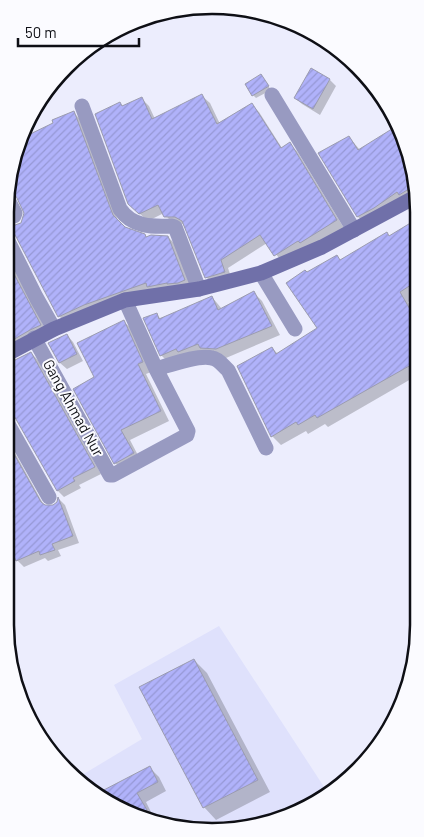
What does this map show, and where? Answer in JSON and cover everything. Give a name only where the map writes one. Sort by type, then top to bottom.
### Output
[{"type":"main road","points":[[14,350],[54,329],[125,300],[198,289],[261,273],[322,247],[410,200]]},
{"type":"street","points":[[272,95],[354,230]]},
{"type":"street","points":[[82,106],[120,209],[129,219],[141,225],[175,227],[198,289]]},
{"type":"street","points":[[14,253],[54,329]]},
{"type":"street","points":[[261,273],[295,329]]},
{"type":"street","points":[[125,300],[156,369],[210,357],[219,361],[228,370],[266,448]]},
{"type":"street","name":"Gang Ahmad Nur","points":[[34,338],[109,474],[113,475],[187,435],[188,431],[156,369]]},
{"type":"street","points":[[14,435],[49,496]]},
{"type":"shaded area","points":[[219,626],[325,788],[300,803],[276,813],[238,822],[225,823],[186,822],[148,813],[124,803],[82,775],[142,739],[114,685]]},
{"type":"building","points":[[311,68],[330,79],[313,109],[294,98]]},
{"type":"building","points":[[261,74],[269,86],[252,96],[245,84]]},
{"type":"building","points":[[202,94],[217,124],[252,103],[281,148],[290,142],[337,220],[300,243],[298,241],[274,256],[260,235],[221,260],[225,272],[205,278],[182,221],[175,217],[164,217],[158,205],[139,214],[128,204],[95,114],[120,102],[122,106],[142,97],[152,119]]},
{"type":"building","points":[[74,111],[113,215],[125,227],[145,234],[146,237],[151,235],[168,236],[185,280],[178,283],[147,287],[146,283],[84,305],[58,317],[14,233],[14,225],[21,223],[24,213],[14,193],[24,148],[30,134],[53,123],[52,120]]},
{"type":"building","points":[[392,129],[400,148],[409,189],[399,195],[397,192],[357,217],[318,153],[349,136],[358,150]]},
{"type":"building","points":[[410,223],[410,286],[400,292],[410,309],[410,366],[317,418],[315,415],[298,425],[296,422],[271,437],[237,366],[272,347],[276,354],[317,328],[286,283],[305,270],[307,272],[337,255],[340,260],[387,232],[389,236]]},
{"type":"building","points":[[14,274],[41,325],[14,339]]},
{"type":"building","points":[[254,291],[272,326],[216,349],[200,348],[198,344],[178,352],[176,349],[160,356],[143,318],[157,313],[159,319],[212,296],[218,310]]},
{"type":"building","points":[[124,320],[143,362],[138,364],[161,411],[121,430],[134,453],[114,464],[73,389],[94,377],[77,343]]},
{"type":"building","points":[[67,334],[77,354],[59,363],[48,343]]},
{"type":"building","points":[[31,352],[95,467],[73,478],[75,481],[57,491],[14,416],[14,360]]},
{"type":"building","points":[[14,454],[41,502],[45,505],[53,505],[57,502],[58,497],[73,536],[52,544],[55,550],[40,555],[39,551],[16,561],[14,556]]},
{"type":"building","points":[[194,659],[258,780],[203,808],[139,687]]},
{"type":"building","points":[[150,766],[158,782],[137,793],[147,810],[144,811],[124,803],[103,791]]}]
